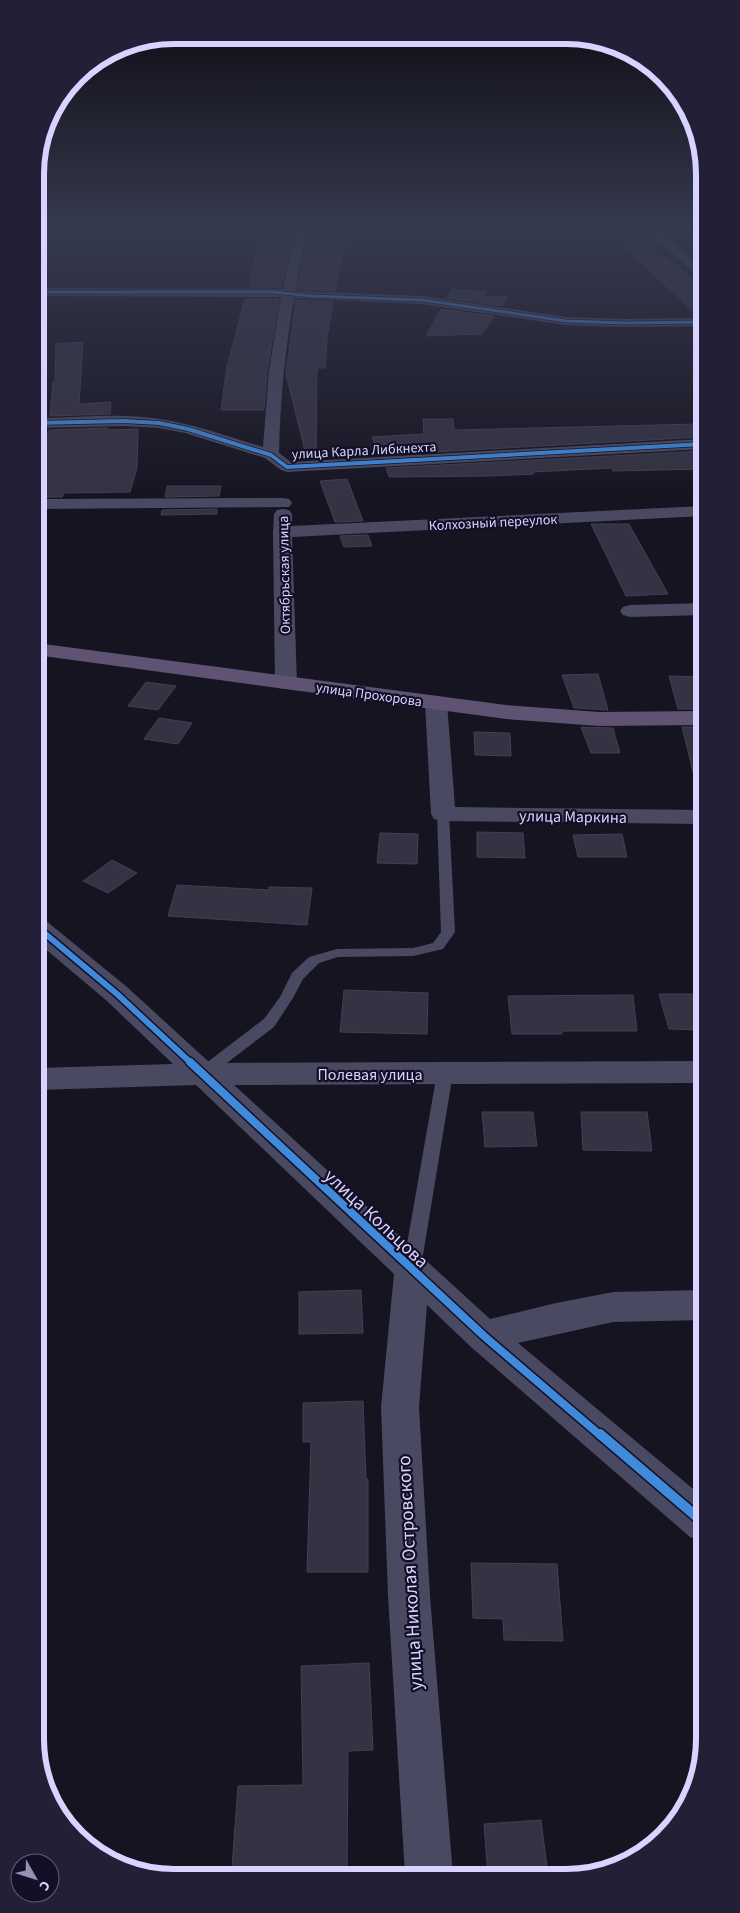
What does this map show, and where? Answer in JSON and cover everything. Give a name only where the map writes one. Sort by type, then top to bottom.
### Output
[{"type":"main road","name":"улица Прохорова","points":[[44,650],[506,712],[599,719],[696,718]]},
{"type":"street","points":[[271,455],[271,415],[284,320]]},
{"type":"street","points":[[561,320],[637,324],[696,322]]},
{"type":"street","name":"улица Карла Либкнехта","points":[[44,423],[122,421],[159,423],[203,434],[271,455],[287,467],[696,444]]},
{"type":"street","name":"Октябрьская улица","points":[[286,683],[282,532],[287,467]]},
{"type":"street","points":[[44,504],[283,504]]},
{"type":"street","name":"Колхозный переулок","points":[[282,532],[696,511]]},
{"type":"street","points":[[630,611],[696,608]]},
{"type":"street","points":[[436,703],[443,814]]},
{"type":"street","name":"улица Маркина","points":[[443,814],[696,817]]},
{"type":"street","name":"улица Кольцова","points":[[44,933],[117,994],[484,1336],[696,1516]]},
{"type":"street","name":"Полевая улица","points":[[44,1079],[201,1074],[696,1072]]},
{"type":"street","name":"улица Николая Островского","points":[[412,1270],[400,1407],[409,1596],[429,1869]]},
{"type":"street","points":[[484,1336],[556,1318],[613,1307],[696,1305]]},
{"type":"lane","points":[[201,1074],[269,1023],[286,998],[297,976],[314,960],[336,953],[413,952],[438,946],[448,932],[443,814]]},
{"type":"lane","points":[[412,1270],[445,1073]]},
{"type":"building","points":[[239,320],[275,320],[267,371],[264,410],[221,410],[227,366]]},
{"type":"building","points":[[293,320],[330,320],[325,368],[317,368],[316,459],[307,459],[286,374]]},
{"type":"building","points":[[435,320],[491,320],[482,334],[426,336]]},
{"type":"building","points":[[83,342],[79,404],[111,402],[110,414],[50,416],[53,382],[55,382],[56,344]]},
{"type":"building","points":[[423,419],[453,419],[454,430],[696,424],[696,437],[380,455],[372,437],[424,434]]},
{"type":"building","points":[[138,429],[137,468],[130,492],[64,493],[62,497],[44,497],[44,432],[49,432],[49,430]]},
{"type":"building","points":[[696,451],[696,469],[613,471],[612,468],[490,476],[389,477],[386,468]]},
{"type":"building","points":[[347,479],[363,521],[335,522],[320,481]]},
{"type":"building","points":[[167,486],[221,486],[219,496],[165,497]]},
{"type":"building","points":[[217,509],[217,514],[161,515],[162,510]]},
{"type":"building","points":[[591,524],[629,524],[668,594],[626,596]]},
{"type":"building","points":[[368,535],[372,546],[344,547],[340,536]]},
{"type":"building","points":[[598,674],[608,710],[574,708],[562,675]]},
{"type":"building","points":[[669,676],[696,677],[696,709],[678,709]]},
{"type":"building","points":[[146,682],[176,686],[158,710],[128,706]]},
{"type":"building","points":[[159,718],[192,723],[178,744],[144,739]]},
{"type":"building","points":[[581,727],[613,728],[620,753],[591,753]]},
{"type":"building","points":[[682,727],[696,727],[696,776],[694,776]]},
{"type":"building","points":[[474,732],[510,733],[511,756],[475,755]]},
{"type":"building","points":[[477,832],[523,833],[525,858],[477,857]]},
{"type":"building","points":[[380,833],[418,834],[417,864],[377,863]]},
{"type":"building","points":[[622,834],[627,857],[578,857],[573,835]]},
{"type":"building","points":[[112,860],[137,873],[108,893],[83,881]]},
{"type":"building","points":[[177,885],[269,890],[269,887],[312,888],[307,925],[168,916]]},
{"type":"building","points":[[344,990],[428,993],[427,1034],[340,1032]]},
{"type":"building","points":[[659,994],[696,994],[696,1030],[669,1029]]},
{"type":"building","points":[[633,995],[637,1031],[562,1031],[562,1034],[512,1034],[508,996]]},
{"type":"building","points":[[482,1112],[533,1112],[537,1146],[485,1147]]},
{"type":"building","points":[[581,1112],[647,1112],[652,1151],[583,1150]]},
{"type":"building","points":[[361,1290],[363,1333],[299,1334],[299,1292]]},
{"type":"building","points":[[363,1401],[366,1479],[368,1479],[368,1572],[307,1572],[311,1442],[303,1442],[303,1403]]},
{"type":"building","points":[[471,1563],[557,1564],[563,1641],[504,1640],[503,1619],[473,1618]]},
{"type":"building","points":[[369,1663],[373,1750],[348,1751],[347,1869],[232,1868],[238,1786],[303,1785],[301,1666]]},
{"type":"building","points":[[541,1820],[547,1869],[488,1869],[484,1824]]},
{"type":"cycle path","points":[[559,320],[624,323],[696,322]]},
{"type":"cycle path","points":[[44,423],[123,421],[159,423],[188,429],[271,455],[287,467],[696,444]]},
{"type":"cycle path","points":[[44,933],[117,994],[484,1336],[696,1516]]}]
